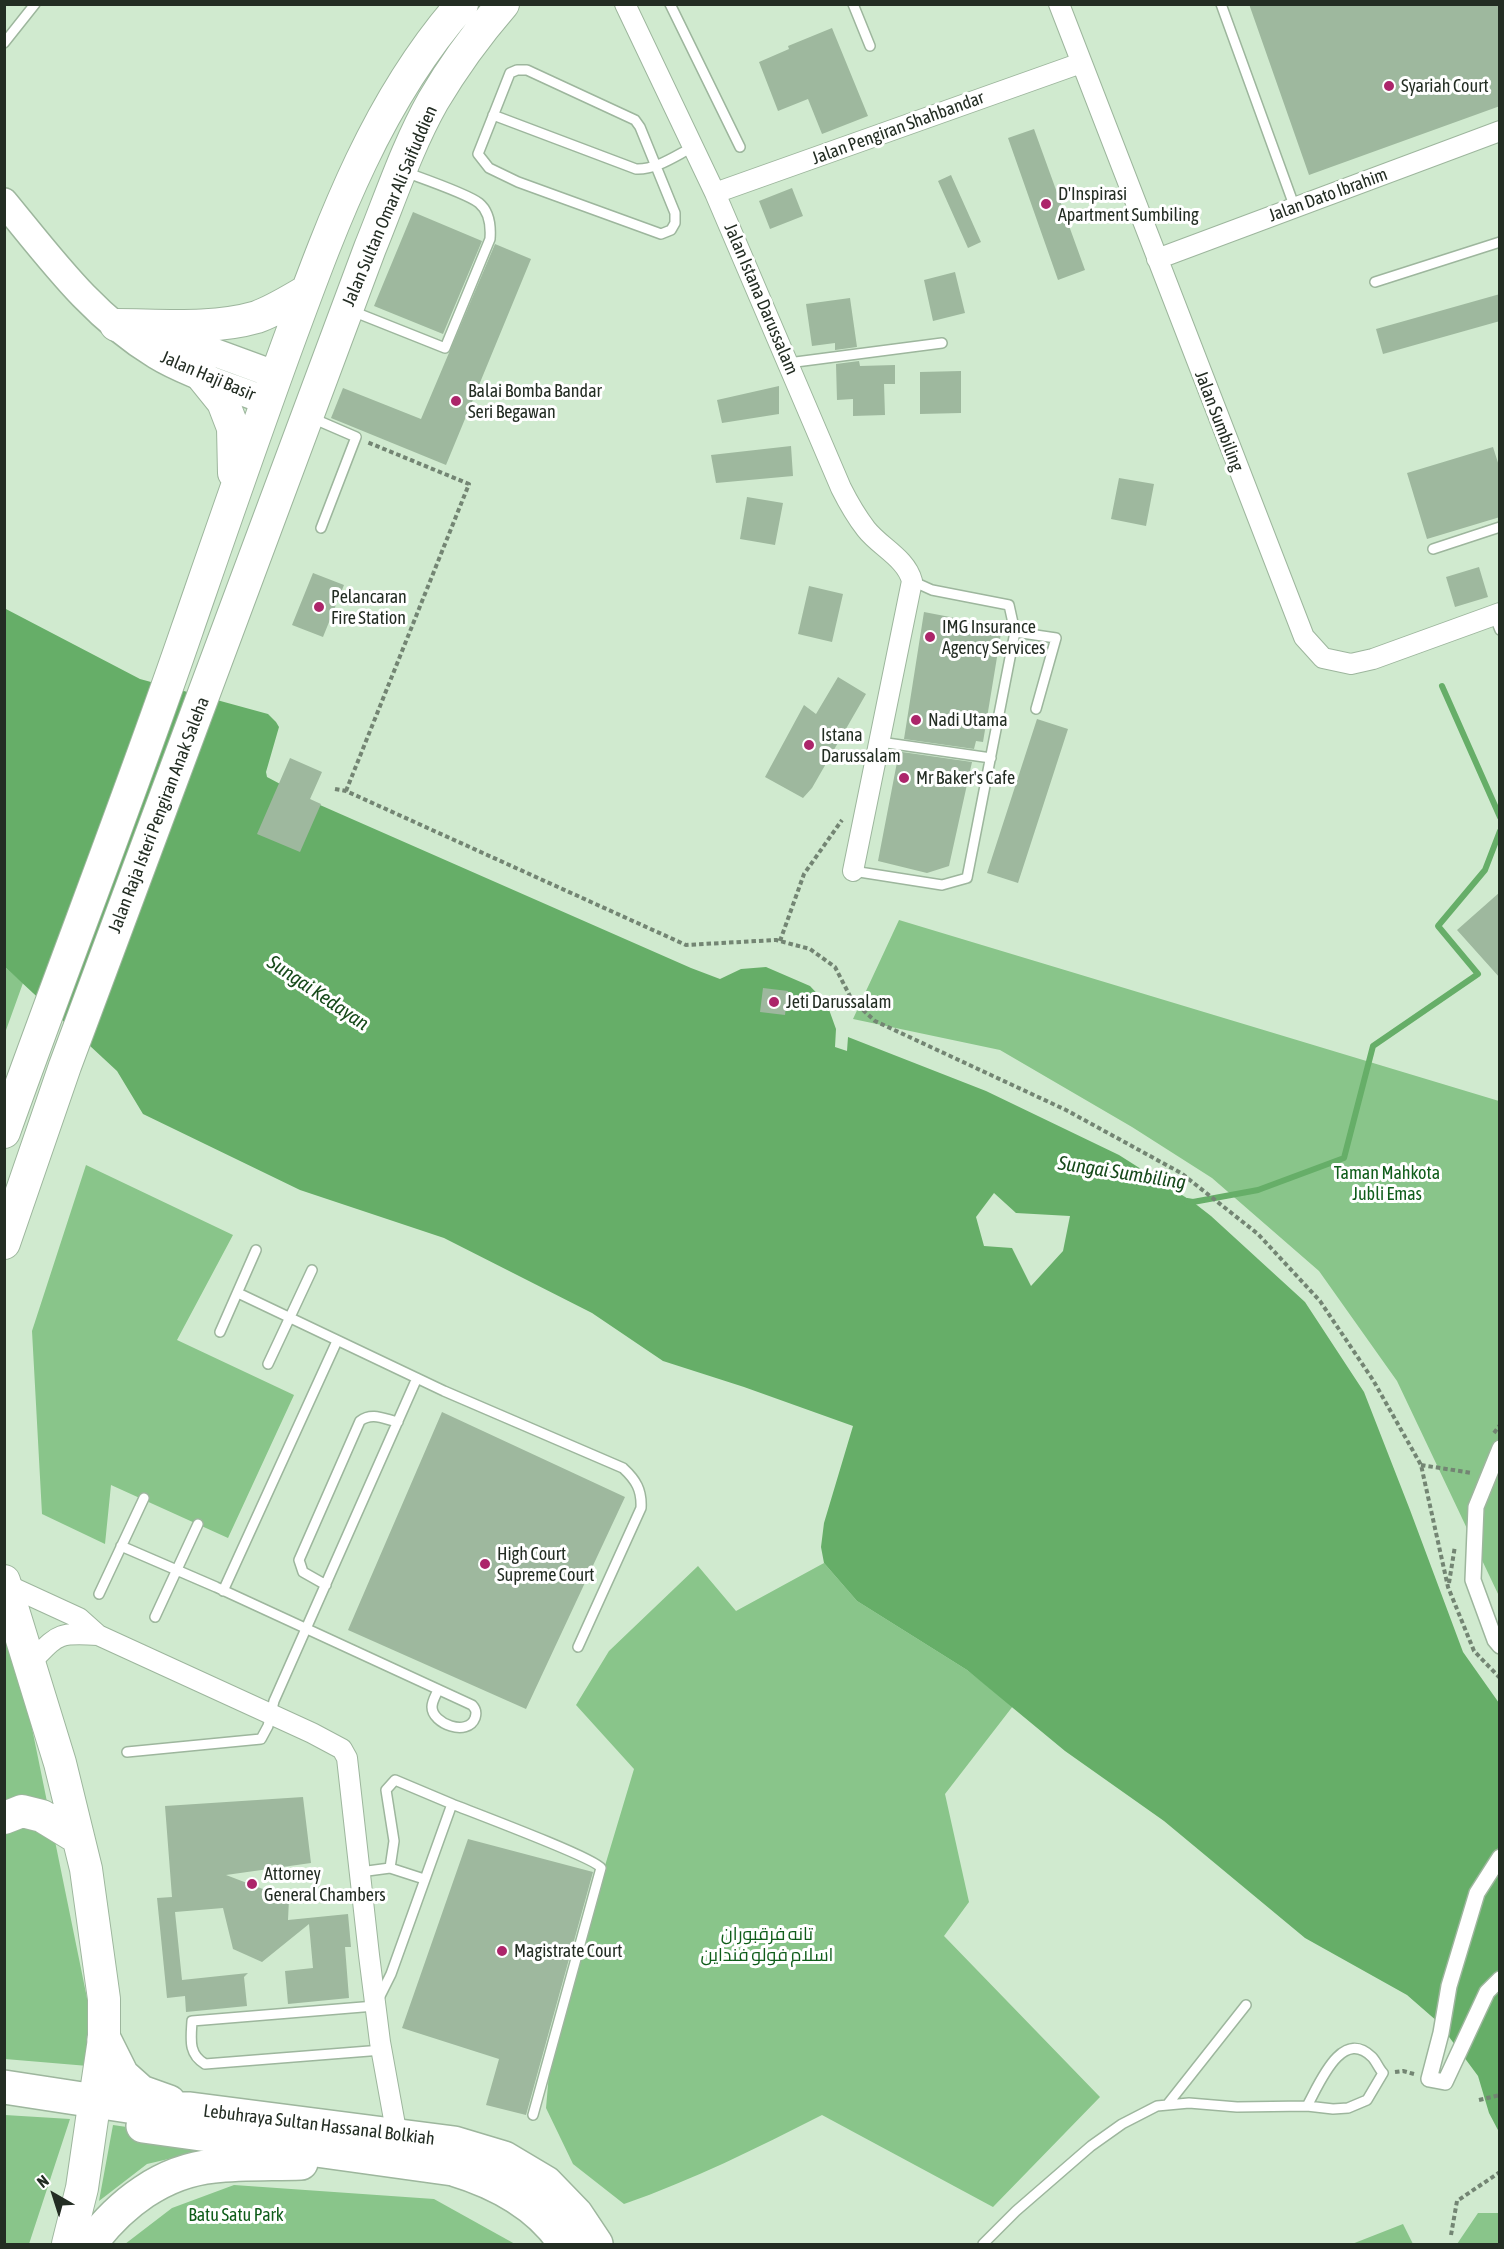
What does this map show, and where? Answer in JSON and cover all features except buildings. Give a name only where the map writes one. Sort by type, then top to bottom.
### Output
[{"type":"highway","points":[[104,2039],[122,2075],[141,2092],[190,2109]]},
{"type":"highway","name":"Lebuhraya Sultan Hassanal Bolkiah","points":[[4,2087],[94,2110],[190,2109],[396,2148],[480,2178],[512,2194],[535,2211],[565,2244]]},
{"type":"highway","name":"Lebuhraya Sultan Hassanal Bolkiah","points":[[4,2105],[94,2110],[396,2148],[454,2143],[504,2158],[546,2183],[576,2214],[596,2244]]},
{"type":"highway","points":[[90,2244],[109,2221],[133,2199],[155,2184],[178,2175],[212,2166],[396,2148]]},
{"type":"main road","name":"Jalan Sultan Omar Ali Saifuddien","points":[[312,402],[402,170],[433,101],[461,59],[503,4]]},
{"type":"main road","name":"Jalan Sultan Omar Ali Saifuddien","points":[[271,388],[323,249],[364,153],[397,93],[459,6]]},
{"type":"main road","name":"Jalan Haji Basir","points":[[4,202],[89,303],[157,356],[202,376],[271,388]]},
{"type":"main road","points":[[116,325],[213,324],[242,320],[277,308],[307,291]]},
{"type":"main road","name":"Jalan Haji Basir","points":[[116,325],[167,335],[271,388],[312,402]]},
{"type":"main road","points":[[202,376],[223,402],[233,428],[235,457],[233,498]]},
{"type":"main road","name":"Jalan Raja Isteri Pengiran Anak Saleha","points":[[4,1132],[14,1089],[33,1052],[171,678],[271,388]]},
{"type":"main road","name":"Jalan Raja Isteri Pengiran Anak Saleha","points":[[4,1242],[65,1066],[312,402]]},
{"type":"main road","points":[[5,1583],[60,1763],[86,1869],[104,1999],[104,2039],[94,2110],[82,2188],[68,2244]]},
{"type":"main road","points":[[4,1818],[22,1811],[42,1816],[78,1838]]},
{"type":"street","name":"Jalan Sumbiling","points":[[1059,4],[1304,637],[1323,658],[1351,664],[1498,619]]},
{"type":"street","name":"Jalan Istana Darussalam","points":[[627,5],[715,193],[841,488],[853,511],[867,530],[909,571],[912,581]]},
{"type":"street","name":"Jalan Pengiran Shahbandar","points":[[715,193],[1081,63]]},
{"type":"street","name":"Jalan Dato Ibrahim","points":[[1157,259],[1500,131]]},
{"type":"street","points":[[853,871],[912,581]]},
{"type":"street","points":[[1500,1448],[1476,1507],[1473,1580],[1495,1640],[1500,1646]]},
{"type":"street","points":[[5,1583],[79,1618],[98,1635],[342,1749],[347,1758],[375,2006],[396,2148]]},
{"type":"street","points":[[29,1664],[52,1641],[62,1635],[98,1635]]},
{"type":"street","points":[[1498,1864],[1477,1893],[1449,1986],[1441,2034],[1429,2079],[1446,2082],[1487,1992],[1500,1979]]},
{"type":"lane","points":[[4,43],[34,4]]},
{"type":"lane","points":[[670,4],[740,147]]},
{"type":"lane","points":[[853,4],[870,46]]},
{"type":"lane","points":[[1221,4],[1295,208]]},
{"type":"lane","points":[[527,70],[635,120],[656,166],[675,213],[675,223],[671,230],[661,234],[518,182],[489,168],[478,154],[510,73],[527,70]]},
{"type":"lane","points":[[493,115],[636,169],[645,170],[656,166],[693,147]]},
{"type":"lane","points":[[347,309],[445,348],[490,239],[487,214],[479,203],[402,170]]},
{"type":"lane","points":[[1375,282],[1500,242]]},
{"type":"lane","points":[[789,363],[942,343]]},
{"type":"lane","points":[[312,402],[356,437],[321,528]]},
{"type":"lane","points":[[1433,549],[1500,526]]},
{"type":"lane","points":[[853,871],[942,885],[967,878],[1015,632],[1010,605],[932,590],[912,581]]},
{"type":"lane","points":[[1015,632],[1056,638],[1036,709]]},
{"type":"lane","points":[[880,741],[991,758]]},
{"type":"lane","points":[[220,1332],[256,1250]]},
{"type":"lane","points":[[268,1364],[312,1270]]},
{"type":"lane","points":[[238,1293],[417,1378],[623,1468],[638,1485],[642,1496],[641,1508],[578,1647]]},
{"type":"lane","points":[[223,1591],[337,1341]]},
{"type":"lane","points":[[127,1752],[261,1739],[268,1726],[274,1701],[417,1378]]},
{"type":"lane","points":[[326,1585],[303,1572],[299,1560],[360,1421],[373,1416],[398,1422]]},
{"type":"lane","points":[[99,1594],[144,1498]]},
{"type":"lane","points":[[155,1617],[198,1524]]},
{"type":"lane","points":[[121,1546],[472,1705],[476,1715],[473,1722],[466,1727],[458,1728],[440,1720],[433,1713],[432,1705],[438,1690]]},
{"type":"lane","points":[[390,1868],[394,1841],[386,1790],[395,1780],[574,1853],[598,1864],[601,1868],[533,2115]]},
{"type":"lane","points":[[382,2050],[205,2064],[198,2060],[192,2052],[192,2021],[375,2006],[391,1974],[452,1804]]},
{"type":"lane","points":[[360,1872],[390,1868],[424,1879]]},
{"type":"lane","points":[[1167,2105],[1246,2005]]},
{"type":"lane","points":[[983,2244],[1016,2211],[1091,2146],[1122,2124],[1157,2106],[1189,2103],[1237,2107],[1348,2108],[1366,2100],[1383,2073],[1372,2057],[1359,2050],[1343,2051],[1333,2060],[1307,2106]]},
{"type":"path","points":[[346,791],[469,484],[356,437]]},
{"type":"path","points":[[335,789],[346,791],[686,945],[780,941],[810,949],[835,967],[852,1000],[875,1021],[1066,1110],[1181,1173],[1258,1234],[1320,1301],[1373,1380],[1421,1465],[1448,1587],[1474,1651],[1500,1678]]},
{"type":"path","points":[[780,941],[804,874],[845,817]]},
{"type":"path","points":[[1421,1465],[1472,1473]]},
{"type":"path","points":[[1383,2073],[1403,2071],[1429,2079]]},
{"type":"path","points":[[1479,2100],[1500,2095]]},
{"type":"path","points":[[1451,2235],[1457,2201],[1500,2172]]},
{"type":"green space","name":"Taman Mahkota Jubli Emas","points":[[899,920],[1499,1101],[1499,1596],[1397,1381],[1319,1271],[1212,1178],[1132,1127],[1000,1050],[853,1019]]},
{"type":"green space","points":[[5,967],[23,983],[5,1033]]},
{"type":"green space","points":[[86,1165],[233,1235],[177,1340],[294,1395],[228,1538],[111,1485],[105,1544],[42,1514],[32,1331]]},
{"type":"green space","name":"تانه فرقبوران اسلام فولو فنداين","points":[[824,1563],[857,1601],[967,1670],[1013,1706],[945,1794],[969,1902],[944,1936],[1100,2097],[993,2207],[822,2115],[700,2174],[624,2204],[573,2164],[546,2108],[550,2062],[574,1969],[634,1769],[576,1705],[609,1651],[698,1566],[736,1611]]},
{"type":"green space","points":[[4,1626],[12,1630],[88,2003],[88,2066],[5,2059]]},
{"type":"green space","points":[[5,2115],[70,2119],[29,2244],[5,2244]]},
{"type":"green space","points":[[113,2125],[237,2143],[147,2164],[99,2201]]},
{"type":"green space","name":"Batu Satu Park","points":[[234,2185],[434,2199],[515,2244],[125,2244],[172,2208]]},
{"type":"green space","points":[[1478,2213],[1499,2213],[1499,2244],[1457,2244]]},
{"type":"green space","points":[[1403,2224],[1413,2244],[1352,2244]]},
{"type":"water","name":"Sungai Kedayan","points":[[4,608],[140,679],[268,714],[279,727],[266,772],[267,777],[320,805],[720,979],[741,969],[766,967],[810,986],[827,1004],[836,1029],[835,1047],[847,1051],[848,1037],[986,1091],[1119,1155],[1211,1216],[1305,1302],[1364,1392],[1463,1652],[1499,1703],[1499,2132],[1489,2113],[1478,2076],[1438,2022],[1407,1995],[1305,1938],[1164,1821],[1065,1751],[967,1670],[857,1601],[824,1563],[821,1547],[824,1523],[853,1426],[663,1361],[592,1313],[444,1238],[300,1190],[143,1114],[117,1071],[5,967]],"holes":[[[994,1193],[1016,1213],[1070,1216],[1063,1251],[1031,1286],[1012,1248],[984,1246],[976,1217]]]},
{"type":"waterway","name":"Sungai Sumbiling","points":[[1442,686],[1500,817]]},
{"type":"waterway","name":"Sungai Sumbiling","points":[[1187,1201],[1193,1202],[1258,1190],[1344,1158],[1373,1046],[1478,974],[1438,926],[1485,870],[1500,831]]},
{"type":"place","name":"Syariah Court","points":[[1389,86]]},
{"type":"place","name":"D'Inspirasi Apartment Sumbiling","points":[[1046,204]]},
{"type":"place","name":"Balai Bomba Bandar Seri Begawan","points":[[456,401]]},
{"type":"place","name":"Pelancaran Fire Station","points":[[319,607]]},
{"type":"place","name":"IMG Insurance Agency Services","points":[[930,637]]},
{"type":"place","name":"Nadi Utama","points":[[916,720]]},
{"type":"place","name":"Istana Darussalam","points":[[809,745]]},
{"type":"place","name":"Mr Baker's Cafe","points":[[904,778]]},
{"type":"place","name":"Jeti Darussalam","points":[[774,1002]]},
{"type":"place","name":"High Court Supreme Court","points":[[485,1564]]},
{"type":"place","name":"Attorney General Chambers","points":[[252,1884]]},
{"type":"place","name":"Magistrate Court","points":[[502,1951]]}]
